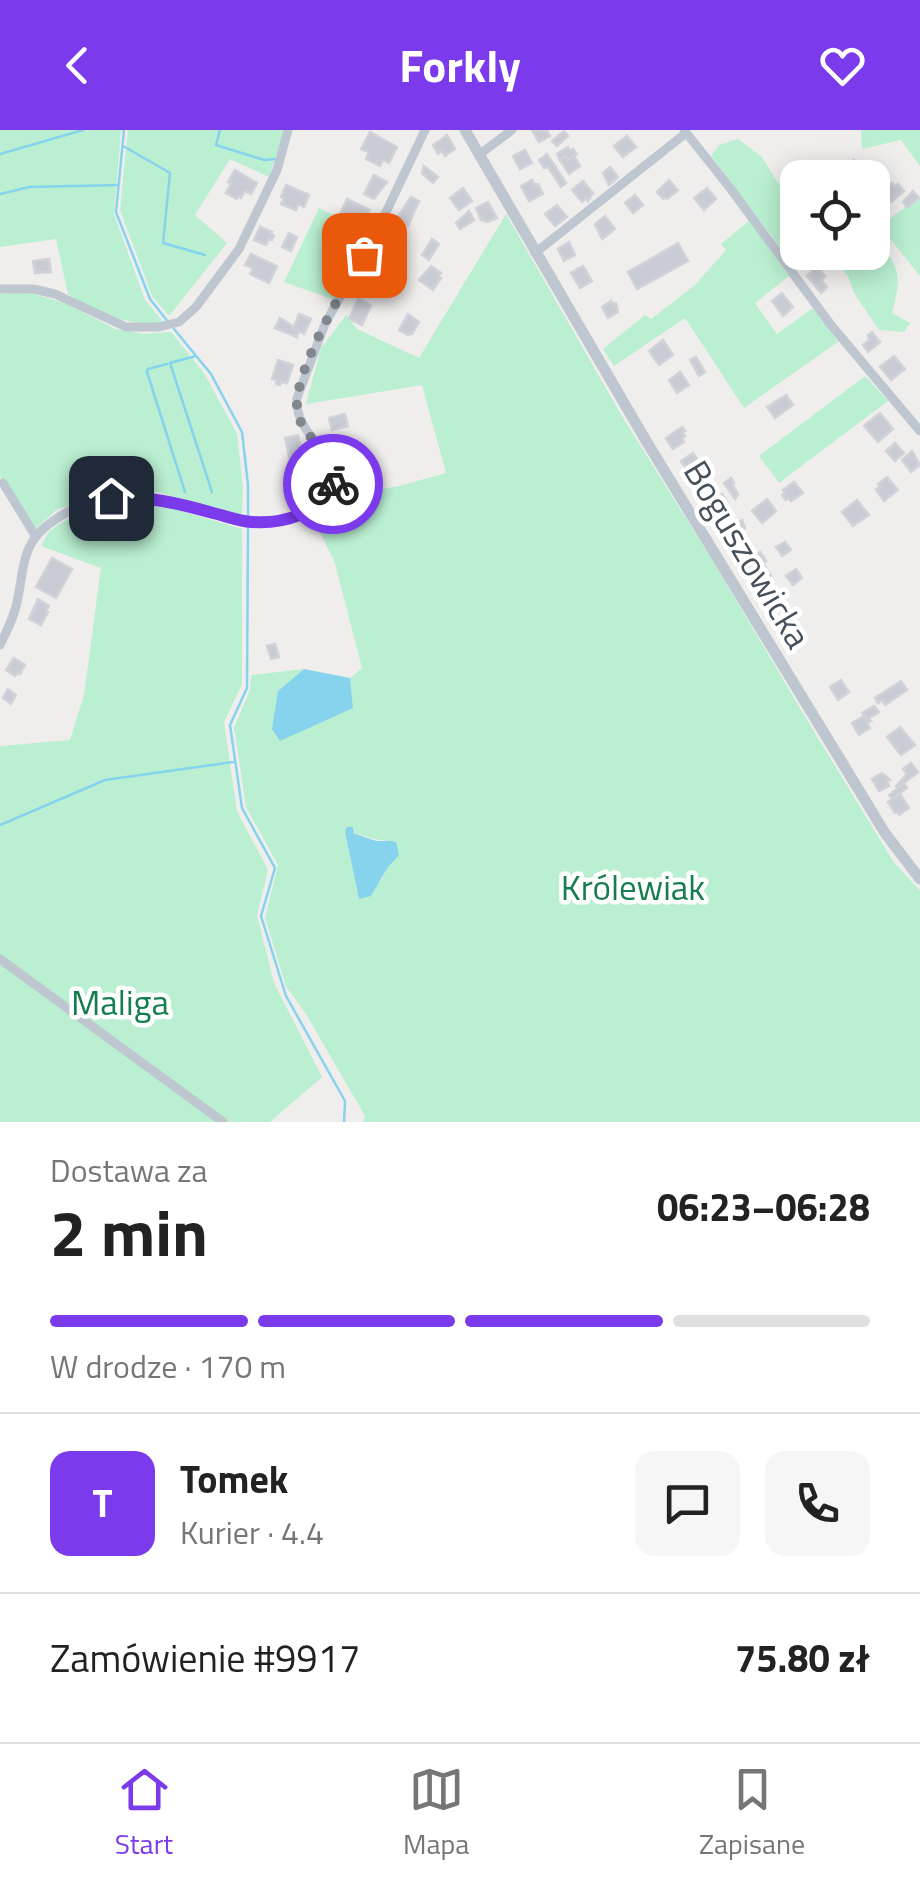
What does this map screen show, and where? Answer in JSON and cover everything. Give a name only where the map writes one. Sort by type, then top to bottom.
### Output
[{"type":"street","points":[[0,288],[55,294],[126,326],[170,325],[196,307],[239,248],[277,170],[288,130]]},
{"type":"street","points":[[0,645],[17,604],[26,551],[50,523],[72,510],[111,498],[154,500],[254,522],[306,512],[327,496],[334,482],[334,468],[298,416],[299,390],[324,324],[372,240],[426,130]]},
{"type":"street","name":"Boguszowicka","points":[[465,130],[645,439],[885,833],[920,878]]},
{"type":"street","points":[[480,154],[512,130]]},
{"type":"street","points":[[536,253],[685,132],[831,325],[920,432]]},
{"type":"street","points":[[3,483],[36,536]]},
{"type":"street","points":[[0,959],[222,1122]]},
{"type":"green space","points":[[0,130],[121,130],[114,214],[145,300],[165,324],[114,317],[68,294],[56,239],[0,247]]},
{"type":"green space","points":[[128,130],[285,130],[269,177],[230,159],[195,215],[227,243],[169,316],[152,296],[120,210]]},
{"type":"green space","points":[[861,130],[920,130],[920,166],[901,140],[862,149]]},
{"type":"green space","points":[[738,139],[762,157],[780,185],[780,247],[711,156],[719,145]]},
{"type":"green space","points":[[920,196],[920,276],[890,238],[890,218]]},
{"type":"green space","points":[[319,208],[373,234],[333,303],[332,299],[284,282]]},
{"type":"green space","name":"Królewiak","points":[[506,214],[623,418],[893,861],[920,891],[920,1122],[363,1122],[365,1116],[286,986],[265,918],[278,865],[246,807],[234,728],[250,690],[251,675],[304,669],[278,691],[353,708],[350,678],[362,668],[335,563],[312,516],[327,499],[446,473],[422,385],[306,404],[321,348],[346,315],[357,329],[419,358]],"holes":[[[353,828],[354,834],[387,840],[384,874],[359,899],[345,832]]]},
{"type":"green space","points":[[749,221],[780,264],[780,270],[789,276],[755,303],[777,334],[813,308],[838,342],[744,408],[685,318],[614,366],[603,349],[645,315],[651,319],[695,285],[726,250],[721,244]]},
{"type":"green space","points":[[890,259],[898,279],[892,313],[910,323],[904,332],[879,330],[854,293],[844,270],[890,270]]},
{"type":"green space","points":[[30,293],[65,303],[115,329],[144,334],[171,332],[204,373],[237,434],[242,517],[157,492],[106,492],[56,510],[33,532],[0,477],[0,294]]},
{"type":"green space","points":[[865,376],[888,401],[779,483],[759,456]]},
{"type":"green space","name":"Maliga","points":[[131,502],[165,506],[242,529],[242,684],[224,722],[237,811],[268,870],[257,915],[274,983],[322,1077],[270,1122],[0,1122],[0,746],[70,740],[84,695],[101,568],[41,546],[50,531],[66,520]]},
{"type":"water","points":[[304,669],[350,678],[353,708],[280,741],[272,729],[278,691]]},
{"type":"water","points":[[347,827],[372,840],[396,842],[399,855],[371,896],[359,899]]},
{"type":"building","points":[[532,130],[547,130],[550,136],[539,142]]},
{"type":"building","points":[[564,131],[568,136],[557,146],[552,141]]},
{"type":"building","points":[[370,132],[397,147],[389,163],[383,160],[380,166],[366,159],[369,152],[361,149]]},
{"type":"building","points":[[447,135],[455,149],[445,156],[442,151],[438,154],[433,145]]},
{"type":"building","points":[[627,136],[636,147],[623,157],[614,146]]},
{"type":"building","points":[[568,147],[577,154],[560,160],[557,154]]},
{"type":"building","points":[[525,150],[532,163],[520,169],[513,156]]},
{"type":"building","points":[[547,154],[566,183],[561,187],[539,160]]},
{"type":"building","points":[[565,156],[568,160],[574,156],[580,166],[569,174],[560,160]]},
{"type":"building","points":[[424,166],[438,177],[433,183],[422,173]]},
{"type":"building","points":[[610,167],[618,177],[609,185],[603,173]]},
{"type":"building","points":[[235,170],[257,183],[251,194],[245,191],[237,199],[226,193]]},
{"type":"building","points":[[374,175],[387,182],[374,199],[364,194]]},
{"type":"building","points":[[532,180],[543,194],[529,201],[521,186]]},
{"type":"building","points":[[669,180],[678,190],[663,199],[657,192]]},
{"type":"building","points":[[583,181],[593,193],[588,201],[586,198],[582,202],[572,190]]},
{"type":"building","points":[[898,184],[904,191],[891,202],[890,201],[890,185]]},
{"type":"building","points":[[286,185],[309,195],[304,207],[298,204],[296,210],[281,204]]},
{"type":"building","points":[[463,188],[472,201],[459,210],[450,198]]},
{"type":"building","points":[[707,188],[716,199],[704,210],[694,198]]},
{"type":"building","points":[[913,191],[919,198],[907,208],[903,202]]},
{"type":"building","points":[[635,195],[643,205],[633,213],[625,203]]},
{"type":"building","points":[[411,197],[419,201],[408,226],[396,219]]},
{"type":"building","points":[[347,199],[370,210],[367,216],[363,214],[359,221],[341,212]]},
{"type":"building","points":[[488,202],[497,218],[488,222],[481,220],[476,208]]},
{"type":"building","points":[[557,205],[567,217],[555,226],[545,214]]},
{"type":"building","points":[[469,211],[474,220],[460,229],[456,223]]},
{"type":"building","points":[[605,216],[615,229],[602,239],[595,224]]},
{"type":"building","points":[[260,227],[274,236],[266,245],[254,240]]},
{"type":"building","points":[[289,233],[297,237],[291,251],[282,247]]},
{"type":"building","points":[[432,239],[439,244],[429,260],[422,255]]},
{"type":"building","points":[[569,242],[575,255],[564,261],[558,249]]},
{"type":"building","points":[[678,243],[688,261],[637,289],[628,272]]},
{"type":"building","points":[[251,254],[277,266],[269,283],[250,274],[253,268],[245,265]]},
{"type":"building","points":[[49,259],[51,272],[35,273],[33,261]]},
{"type":"building","points":[[431,266],[441,273],[433,290],[419,280]]},
{"type":"building","points":[[583,266],[592,281],[580,288],[571,273]]},
{"type":"building","points":[[820,270],[827,287],[821,293],[807,276]]},
{"type":"building","points":[[782,293],[793,307],[783,316],[772,301]]},
{"type":"building","points":[[358,299],[371,305],[362,325],[349,319]]},
{"type":"building","points":[[611,301],[616,303],[618,312],[608,318],[602,307]]},
{"type":"building","points":[[299,314],[311,319],[304,334],[299,331],[297,337],[275,328],[280,318],[294,327]]},
{"type":"building","points":[[408,314],[419,322],[408,335],[399,330]]},
{"type":"building","points":[[872,332],[880,342],[868,352],[863,345]]},
{"type":"building","points":[[663,340],[673,355],[659,365],[649,351]]},
{"type":"building","points":[[894,356],[905,369],[891,380],[880,367]]},
{"type":"building","points":[[696,357],[705,372],[699,376],[690,360]]},
{"type":"building","points":[[278,360],[293,365],[287,383],[280,385],[272,379]]},
{"type":"building","points":[[680,372],[689,385],[677,393],[669,380]]},
{"type":"building","points":[[786,395],[793,405],[775,418],[767,407]]},
{"type":"building","points":[[880,413],[893,429],[878,442],[864,426]]},
{"type":"building","points":[[345,414],[348,426],[332,430],[329,418]]},
{"type":"building","points":[[682,427],[684,442],[673,449],[666,438]]},
{"type":"building","points":[[298,435],[303,457],[290,460],[285,438]]},
{"type":"building","points":[[895,443],[904,453],[895,461],[886,451]]},
{"type":"building","points":[[912,451],[920,465],[911,472],[902,460]]},
{"type":"building","points":[[693,453],[701,465],[689,473],[681,461]]},
{"type":"building","points":[[887,477],[898,490],[884,501],[876,490]]},
{"type":"building","points":[[731,478],[738,494],[735,499],[724,483]]},
{"type":"building","points":[[794,482],[803,493],[786,500],[783,490]]},
{"type":"building","points":[[311,487],[312,499],[293,502],[291,490]]},
{"type":"building","points":[[717,493],[727,502],[715,512],[707,500]]},
{"type":"building","points":[[767,499],[776,511],[762,523],[752,511]]},
{"type":"building","points":[[857,500],[869,515],[853,526],[842,512]]},
{"type":"building","points":[[742,520],[745,535],[733,542],[726,530]]},
{"type":"building","points":[[785,542],[791,550],[782,556],[776,547]]},
{"type":"building","points":[[760,552],[766,561],[752,570],[746,562]]},
{"type":"building","points":[[52,558],[72,569],[56,598],[36,587]]},
{"type":"building","points":[[763,563],[771,576],[761,584],[752,570]]},
{"type":"building","points":[[796,569],[802,578],[793,585],[786,576]]},
{"type":"building","points":[[38,599],[49,606],[41,625],[29,619]]},
{"type":"building","points":[[275,644],[279,657],[271,659],[267,646]]},
{"type":"building","points":[[14,658],[25,665],[15,676],[6,670]]},
{"type":"building","points":[[841,680],[849,692],[838,700],[830,687]]},
{"type":"building","points":[[901,681],[907,690],[885,705],[882,700],[878,703],[875,698]]},
{"type":"building","points":[[8,689],[16,695],[11,704],[3,698]]},
{"type":"building","points":[[874,706],[879,712],[866,720],[862,713]]},
{"type":"building","points":[[864,716],[871,721],[867,723],[870,728],[859,735],[852,723]]},
{"type":"building","points":[[900,727],[915,745],[901,755],[887,737]]},
{"type":"building","points":[[911,763],[918,772],[898,788],[907,774],[903,769]]},
{"type":"building","points":[[882,773],[890,780],[889,786],[879,791],[872,779]]},
{"type":"building","points":[[904,783],[907,788],[892,799],[889,795]]},
{"type":"building","points":[[900,794],[909,808],[899,815],[888,802]]},
{"type":"waterway","points":[[0,154],[83,130]]},
{"type":"waterway","points":[[124,130],[116,212],[150,299],[169,323]]},
{"type":"waterway","points":[[220,130],[216,145],[264,160],[275,159]]},
{"type":"waterway","points":[[123,146],[170,173],[163,243],[205,255]]},
{"type":"waterway","points":[[0,194],[29,187],[118,185]]},
{"type":"waterway","points":[[174,329],[211,374],[242,432],[248,516]]},
{"type":"waterway","points":[[196,356],[170,363],[212,492]]},
{"type":"waterway","points":[[167,364],[147,372],[185,492]]},
{"type":"waterway","points":[[248,527],[247,688],[230,725],[242,808],[275,868],[261,916],[286,996],[345,1101],[344,1122]]},
{"type":"waterway","points":[[0,825],[105,780],[233,762]]},
{"type":"way so far","points":[[333,484],[333,465],[302,424],[296,403],[318,338],[364,255]]},
{"type":"route","points":[[111,498],[154,500],[238,520],[265,522],[314,508],[333,484]]}]
